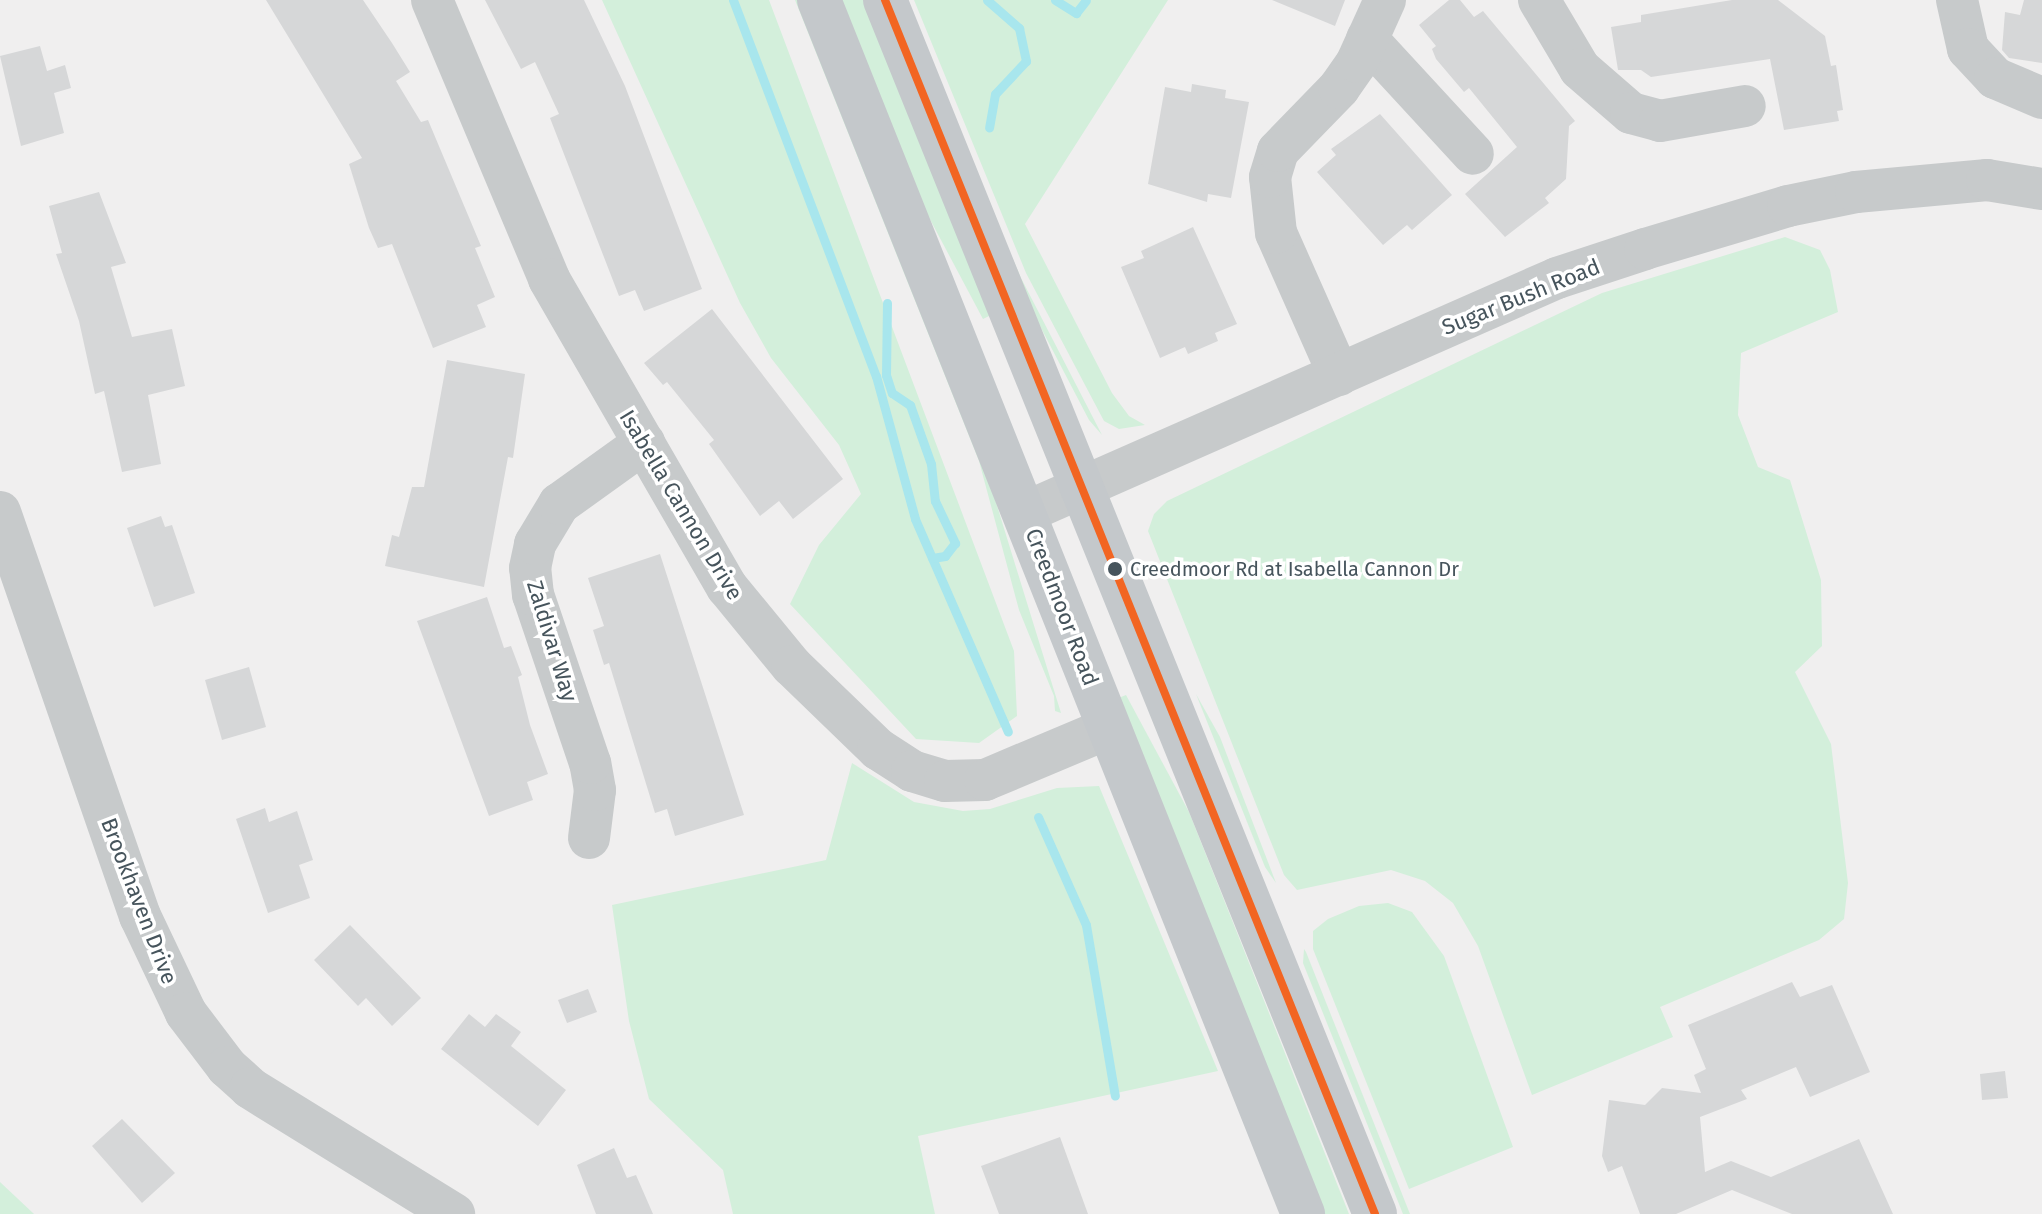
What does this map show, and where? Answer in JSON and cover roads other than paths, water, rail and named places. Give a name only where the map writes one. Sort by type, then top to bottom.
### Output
[{"type":"main road","name":"Creedmoor Road","points":[[819,0],[1026,512],[1303,1214]]},
{"type":"main road","points":[[885,0],[1375,1214]]},
{"type":"street","name":"Isabella Cannon Drive","points":[[432,0],[454,41],[549,279],[757,628],[838,712],[912,771],[945,781],[985,780],[1109,728]]},
{"type":"street","points":[[1339,375],[1276,233],[1270,177],[1278,151],[1339,88],[1385,0]]},
{"type":"street","points":[[1539,0],[1580,69],[1631,113],[1660,121],[1745,106]]},
{"type":"street","points":[[1957,0],[1968,49],[1995,78],[2042,98]]},
{"type":"street","points":[[1367,39],[1473,154]]},
{"type":"street","name":"Sugar Bush Road","points":[[1026,512],[1557,278],[1788,206],[1920,184],[1987,180],[2042,189]]},
{"type":"street","name":"Zaldivar Way","points":[[589,838],[595,790],[590,763],[533,595],[530,568],[535,544],[559,504],[644,443]]},
{"type":"street","name":"Brookhaven Drive","points":[[0,512],[140,916],[186,1013],[227,1067],[260,1096],[454,1214]]},
{"type":"waterway","points":[[733,0],[876,376],[915,519],[1008,732]]},
{"type":"waterway","points":[[987,0],[1019,28],[1026,61],[995,94],[989,127]]},
{"type":"waterway","points":[[1055,0],[1076,13],[1086,0]]},
{"type":"waterway","points":[[887,303],[886,375],[892,393],[910,405],[931,464],[935,501],[955,543],[945,556],[932,558]]},
{"type":"waterway","points":[[1038,817],[1086,925],[1115,1096]]},
{"type":"place","name":"Creedmoor Rd at Isabella Cannon Dr","points":[[1115,569]]}]
